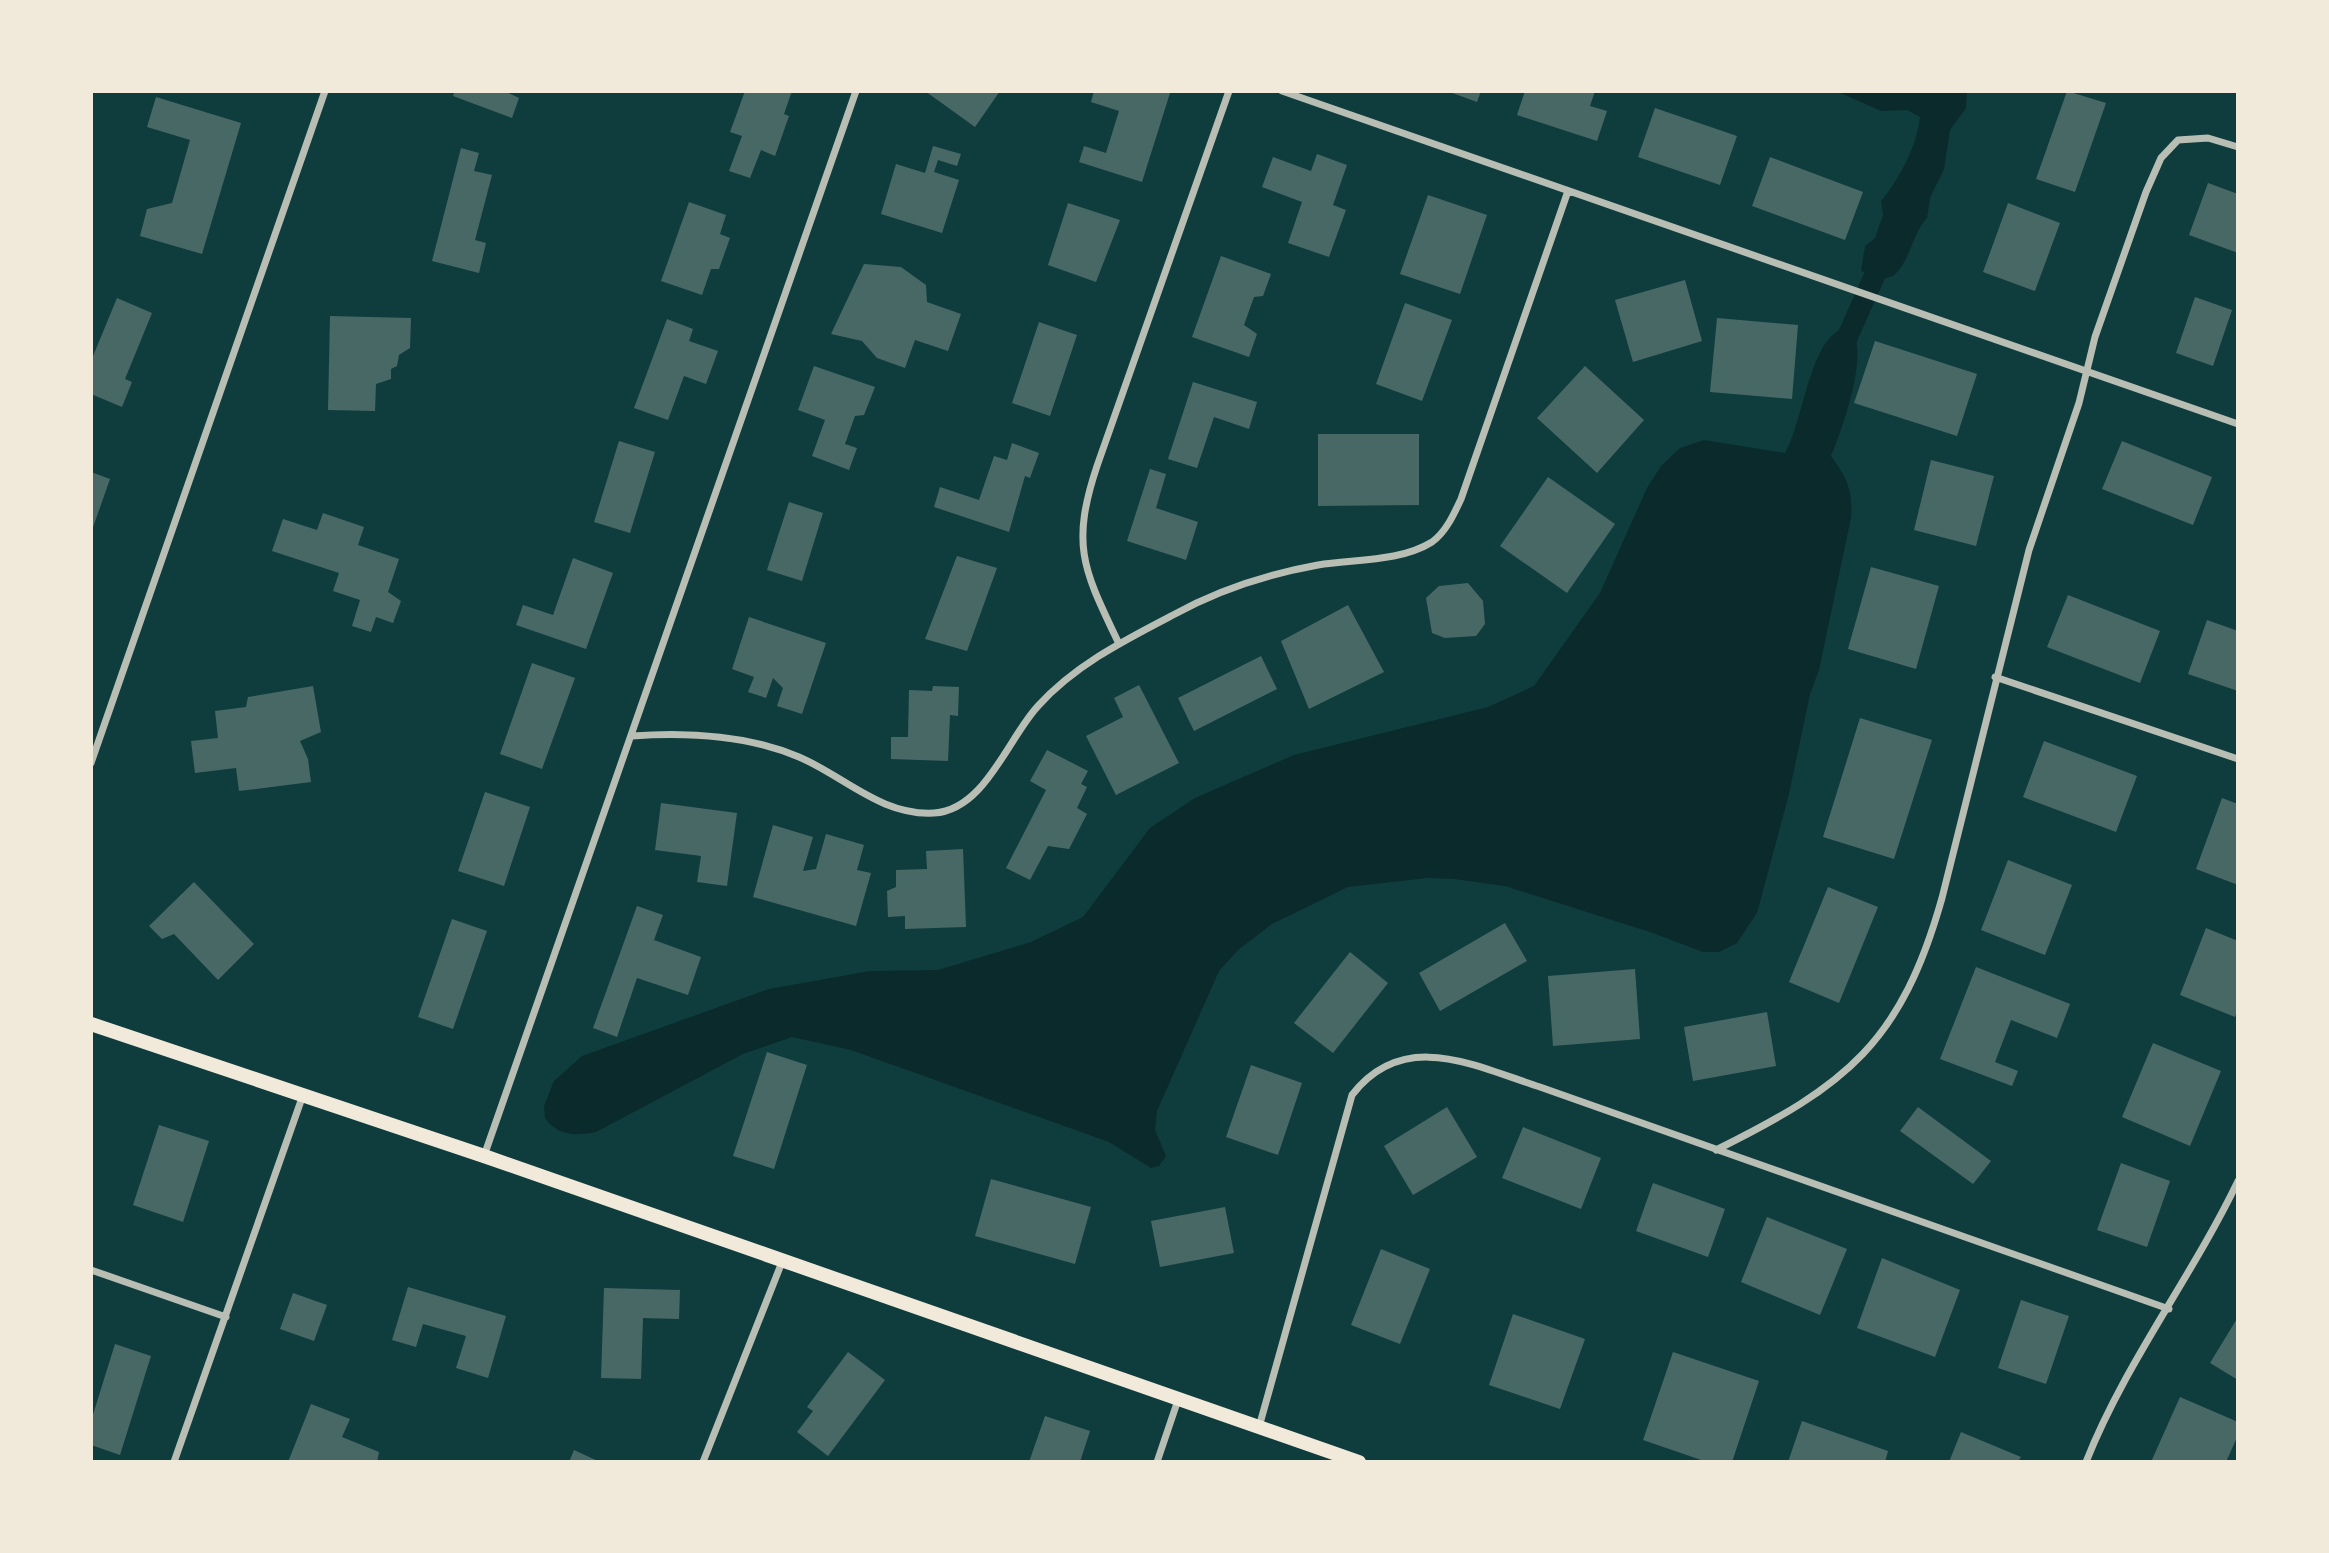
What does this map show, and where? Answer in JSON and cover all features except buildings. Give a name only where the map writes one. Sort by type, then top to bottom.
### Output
[{"type":"main road","points":[[91,1024],[484,1156],[1359,1462]]},
{"type":"street","points":[[91,764],[325,91]]},
{"type":"street","points":[[484,1156],[856,91]]},
{"type":"street","points":[[1119,644],[1084,564],[1081,543],[1083,513],[1229,91]]},
{"type":"street","points":[[1282,91],[2238,424]]},
{"type":"street","points":[[1716,1150],[1789,1112],[1841,1076],[1877,1039],[1900,1006],[1930,941],[2022,572],[2146,192],[2161,158],[2178,140],[2199,137],[2238,147]]},
{"type":"street","points":[[632,736],[687,735],[760,744],[802,759],[880,803],[907,811],[935,813],[957,805],[975,792],[1038,705],[1080,669],[1119,644],[1185,608],[1241,585],[1320,565],[1400,554],[1419,548],[1439,535],[1461,499],[1568,191]]},
{"type":"street","points":[[1995,677],[2238,759]]},
{"type":"street","points":[[1259,1427],[1352,1095],[1378,1070],[1411,1058],[1433,1055],[1540,1087],[2169,1309]]},
{"type":"street","points":[[174,1462],[303,1096]]},
{"type":"street","points":[[2086,1462],[2122,1391],[2238,1181]]},
{"type":"street","points":[[704,1462],[782,1262]]},
{"type":"street","points":[[91,1270],[226,1317]]},
{"type":"street","points":[[1157,1462],[1178,1400]]},
{"type":"water","points":[[1836,91],[1967,91],[1966,108],[1950,130],[1944,169],[1930,198],[1927,218],[1917,232],[1904,263],[1893,276],[1882,279],[1861,271],[1865,246],[1875,238],[1883,215],[1881,201],[1906,162],[1920,117],[1907,110],[1881,111]]},
{"type":"water","points":[[1840,330],[1852,332],[1856,343],[1856,374],[1831,456],[1848,485],[1851,518],[1789,794],[1757,913],[1737,943],[1719,952],[1703,952],[1653,933],[1505,886],[1427,878],[1348,887],[1272,924],[1238,950],[1219,971],[1157,1111],[1155,1130],[1166,1156],[1159,1166],[1151,1168],[1109,1142],[851,1050],[792,1037],[743,1054],[596,1132],[568,1133],[556,1128],[545,1118],[544,1106],[554,1081],[582,1056],[769,989],[870,971],[938,970],[1031,942],[1083,917],[1150,828],[1195,798],[1294,755],[1488,707],[1534,686],[1600,593],[1647,488],[1661,466],[1680,448],[1704,440],[1785,453],[1821,351],[1829,338]]},
{"type":"waterway","points":[[1838,358],[1886,250]]}]
